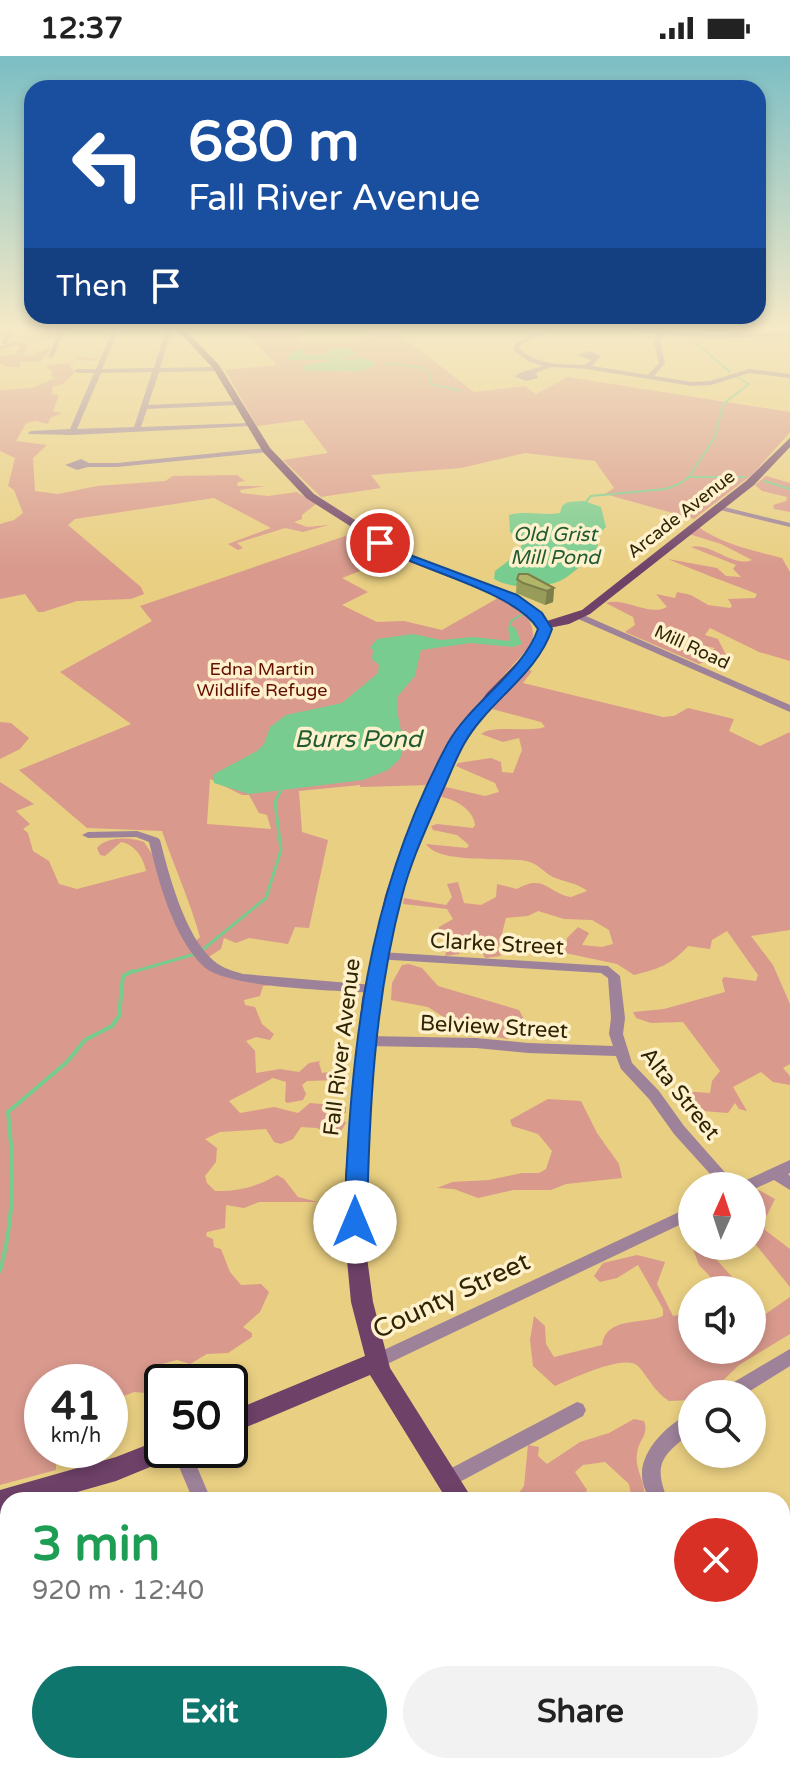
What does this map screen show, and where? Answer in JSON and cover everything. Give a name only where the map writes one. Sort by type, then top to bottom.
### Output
[{"type":"main road","points":[[239,409],[266,450],[310,496],[406,557],[512,598],[527,607],[544,625]]},
{"type":"main road","name":"Arcade Avenue","points":[[544,625],[579,616],[764,471],[790,441]]},
{"type":"main road","name":"Fall River Avenue","points":[[456,1492],[380,1372],[362,1302],[356,1250],[355,1178],[366,1041],[373,989],[393,896],[409,848],[444,767],[475,717],[542,643],[544,625]]},
{"type":"main road","name":"County Street","points":[[248,1415],[377,1361]]},
{"type":"main road","points":[[37,1492],[95,1476],[144,1458]]},
{"type":"street","points":[[72,433],[82,409]]},
{"type":"street","points":[[137,430],[142,409]]},
{"type":"street","points":[[31,433],[248,425]]},
{"type":"street","points":[[88,465],[266,450]]},
{"type":"street","points":[[719,507],[790,525]]},
{"type":"street","points":[[350,550],[380,542]]},
{"type":"street","name":"Mill Road","points":[[579,616],[790,709]]},
{"type":"street","points":[[88,835],[137,834],[154,840],[163,876],[187,936],[223,972],[243,978],[373,989]]},
{"type":"street","name":"Clarke Street","points":[[380,956],[594,967],[610,973]]},
{"type":"street","name":"Alta Street","points":[[610,973],[614,976],[617,992],[616,1034],[626,1065],[717,1172]]},
{"type":"street","name":"Belview Street","points":[[366,1041],[620,1051]]},
{"type":"street","points":[[783,1170],[790,1184]]},
{"type":"street","name":"County Street","points":[[377,1361],[678,1219]]},
{"type":"street","points":[[753,1380],[790,1357]]},
{"type":"street","points":[[448,1479],[577,1410]]},
{"type":"street","points":[[654,1492],[651,1486],[650,1464],[664,1443],[678,1432]]},
{"type":"street","points":[[189,1468],[199,1492]]},
{"type":"green space","points":[[0,409],[54,409],[62,413],[50,418],[48,424],[36,421],[26,423],[16,441],[47,445],[33,458],[35,491],[58,494],[97,486],[165,481],[173,476],[237,475],[245,481],[238,482],[237,486],[266,486],[240,490],[241,493],[268,496],[297,492],[316,504],[302,515],[302,519],[294,522],[307,527],[329,525],[303,532],[285,528],[237,543],[243,548],[238,550],[228,544],[271,528],[214,498],[75,519],[68,525],[141,587],[144,594],[131,599],[77,601],[38,612],[25,594],[0,599],[0,524],[14,520],[23,513],[14,490],[8,486],[15,458],[0,451]]},
{"type":"green space","points":[[247,409],[772,409],[790,412],[790,432],[753,474],[694,519],[605,494],[614,488],[595,461],[525,453],[461,468],[371,475],[381,488],[321,497],[283,460],[328,453],[303,420],[257,426]]},
{"type":"green space","points":[[766,476],[790,483],[790,512],[774,509],[773,505],[786,501],[787,497],[762,491],[755,485]]},
{"type":"green space","points":[[697,526],[726,542],[782,558],[790,572],[790,661],[759,652],[710,628],[705,635],[718,639],[726,655],[710,660],[707,655],[715,648],[699,645],[688,637],[677,638],[670,645],[700,657],[704,662],[699,664],[625,632],[635,625],[633,617],[606,603],[621,602],[645,609],[660,609],[667,607],[656,594],[675,598],[677,592],[691,595],[708,605],[730,608],[728,599],[755,598],[757,594],[668,559],[717,568],[726,576],[741,577],[733,569],[736,565],[691,547],[706,548],[737,561],[752,560],[721,544],[689,534]]},
{"type":"green space","name":"Edna Martin Wildlife Refuge","points":[[357,532],[396,557],[342,578],[368,592],[342,605],[377,622],[404,621],[442,630],[498,598],[525,615],[533,635],[532,644],[467,716],[443,753],[429,785],[360,785],[299,791],[302,832],[328,840],[309,928],[295,927],[288,944],[249,938],[236,943],[224,938],[221,949],[204,960],[209,966],[273,985],[263,986],[260,996],[244,1000],[245,1005],[255,1007],[262,1024],[274,1034],[270,1040],[256,1037],[246,1041],[255,1051],[256,1073],[280,1069],[299,1072],[309,1063],[321,1061],[322,1073],[345,1070],[349,1081],[347,1084],[338,1080],[307,1081],[302,1085],[306,1094],[303,1100],[287,1103],[286,1082],[273,1078],[229,1101],[240,1113],[274,1107],[298,1113],[310,1103],[346,1106],[346,1113],[337,1113],[346,1123],[339,1134],[331,1135],[317,1128],[301,1127],[293,1139],[281,1144],[274,1142],[266,1129],[220,1132],[205,1139],[217,1148],[216,1162],[205,1176],[215,1191],[248,1188],[277,1175],[298,1197],[318,1202],[259,1202],[244,1208],[226,1205],[225,1228],[207,1232],[206,1236],[213,1239],[214,1247],[221,1249],[230,1272],[241,1285],[261,1284],[269,1292],[260,1312],[243,1327],[252,1333],[252,1337],[228,1353],[207,1354],[190,1364],[177,1360],[144,1364],[144,1393],[128,1394],[128,1364],[24,1364],[24,1468],[56,1470],[0,1485],[0,782],[34,804],[16,811],[30,824],[23,829],[28,833],[33,851],[49,861],[59,884],[77,889],[146,871],[138,853],[126,843],[121,842],[105,856],[100,855],[97,848],[107,841],[119,839],[144,842],[154,857],[192,945],[200,937],[162,831],[87,828],[19,770],[131,724],[60,672],[152,621],[140,606]],"holes":[[[210,779],[242,795],[249,795],[259,813],[267,815],[271,829],[207,824]]]},
{"type":"green space","points":[[525,668],[532,671],[523,683],[663,717],[674,716],[688,708],[734,719],[729,731],[760,746],[790,732],[790,930],[751,936],[773,965],[790,1004],[790,1064],[783,1068],[790,1076],[790,1085],[773,1082],[761,1072],[733,1087],[747,1111],[739,1109],[735,1103],[728,1113],[703,1111],[671,1097],[669,1090],[710,1093],[712,1081],[720,1071],[683,1022],[651,1023],[636,1018],[633,1012],[664,1009],[725,992],[724,977],[756,981],[758,975],[727,931],[712,940],[710,949],[688,946],[664,965],[634,975],[617,964],[565,953],[567,938],[578,927],[589,933],[582,945],[602,947],[613,944],[609,930],[592,920],[564,919],[538,911],[528,916],[506,918],[498,949],[501,956],[485,958],[478,943],[471,942],[459,954],[445,956],[450,938],[439,932],[439,927],[453,919],[447,909],[403,904],[404,898],[446,905],[452,897],[447,884],[458,882],[464,903],[481,905],[496,897],[497,884],[517,889],[540,883],[571,897],[587,891],[553,877],[530,862],[443,855],[426,844],[467,848],[469,845],[457,835],[433,830],[431,826],[473,828],[475,825],[471,814],[463,806],[442,797],[440,793],[446,787],[485,796],[499,792],[495,783],[456,766],[458,763],[491,758],[501,762],[502,772],[513,773],[522,750],[519,738],[503,742],[481,734],[494,730],[545,727],[541,722],[492,709]]},
{"type":"green space","points":[[0,722],[11,723],[29,738],[20,749],[0,759]]},
{"type":"green space","points":[[402,965],[422,968],[438,986],[519,1010],[525,1021],[521,1037],[507,1039],[465,1031],[428,1007],[391,1000],[392,983]]},
{"type":"green space","points":[[548,1099],[581,1101],[597,1133],[619,1164],[622,1178],[566,1184],[551,1190],[513,1190],[478,1198],[454,1189],[437,1188],[452,1182],[489,1180],[539,1173],[546,1169],[552,1151],[538,1134],[512,1126],[510,1120]]},
{"type":"green space","points":[[766,1194],[775,1199],[766,1217]]},
{"type":"green space","points":[[766,1231],[790,1249],[790,1287],[766,1257]]},
{"type":"green space","points":[[637,1255],[665,1262],[657,1284],[673,1316],[678,1315],[678,1364],[741,1364],[723,1380],[678,1380],[678,1401],[669,1401],[633,1363],[599,1368],[555,1386],[533,1366],[530,1340],[534,1316],[545,1326],[546,1344],[554,1357],[602,1345],[605,1336],[618,1325],[663,1316],[663,1309],[638,1265],[617,1278],[600,1282],[594,1276],[603,1263]]},
{"type":"green space","points":[[697,1260],[717,1260],[731,1276],[710,1276]]},
{"type":"green space","points":[[790,1297],[790,1334],[766,1349],[766,1314]]},
{"type":"green space","points":[[634,1419],[644,1421],[645,1434],[638,1448],[637,1465],[644,1492],[630,1492],[629,1484],[605,1462],[583,1465],[575,1472],[586,1492],[520,1492],[524,1486],[528,1445],[539,1447],[538,1456],[547,1464],[580,1442],[609,1433]]},
{"type":"water","name":"Old Grist Mill Pond","points":[[584,501],[601,507],[606,527],[599,534],[597,553],[554,583],[518,586],[494,579],[495,571],[516,555],[523,543],[510,532],[509,515],[560,513],[562,506],[568,502]]},
{"type":"water","name":"Burrs Pond","points":[[508,627],[515,627],[522,644],[513,647],[471,643],[421,650],[415,676],[398,696],[397,710],[404,746],[400,759],[388,770],[363,780],[249,794],[214,783],[214,774],[257,751],[264,744],[270,727],[286,715],[342,703],[378,673],[379,665],[372,659],[373,650],[370,648],[377,639],[413,634],[441,640],[473,637],[510,641]]},
{"type":"building","points":[[519,574],[528,574],[554,588],[547,591],[523,583],[517,579]]},
{"type":"waterway","points":[[689,477],[715,437],[722,409]]},
{"type":"waterway","points":[[584,504],[591,496],[666,489],[689,477]]},
{"type":"waterway","points":[[689,477],[745,477]]},
{"type":"waterway","points":[[764,481],[790,489]]},
{"type":"waterway","points":[[512,630],[510,622],[527,611]]},
{"type":"waterway","points":[[201,951],[266,898],[281,850],[275,802],[281,790]]},
{"type":"waterway","points":[[129,973],[195,954]]},
{"type":"waterway","points":[[129,973],[133,971]]},
{"type":"waterway","points":[[0,1271],[12,1192],[8,1112],[67,1062],[85,1040],[112,1026],[119,1016],[123,976],[129,973]]},
{"type":"route","points":[[355,1222],[358,1131],[371,999],[393,896],[409,848],[457,742],[492,696],[542,643],[545,629],[537,616],[512,598],[444,573],[380,543]]}]
